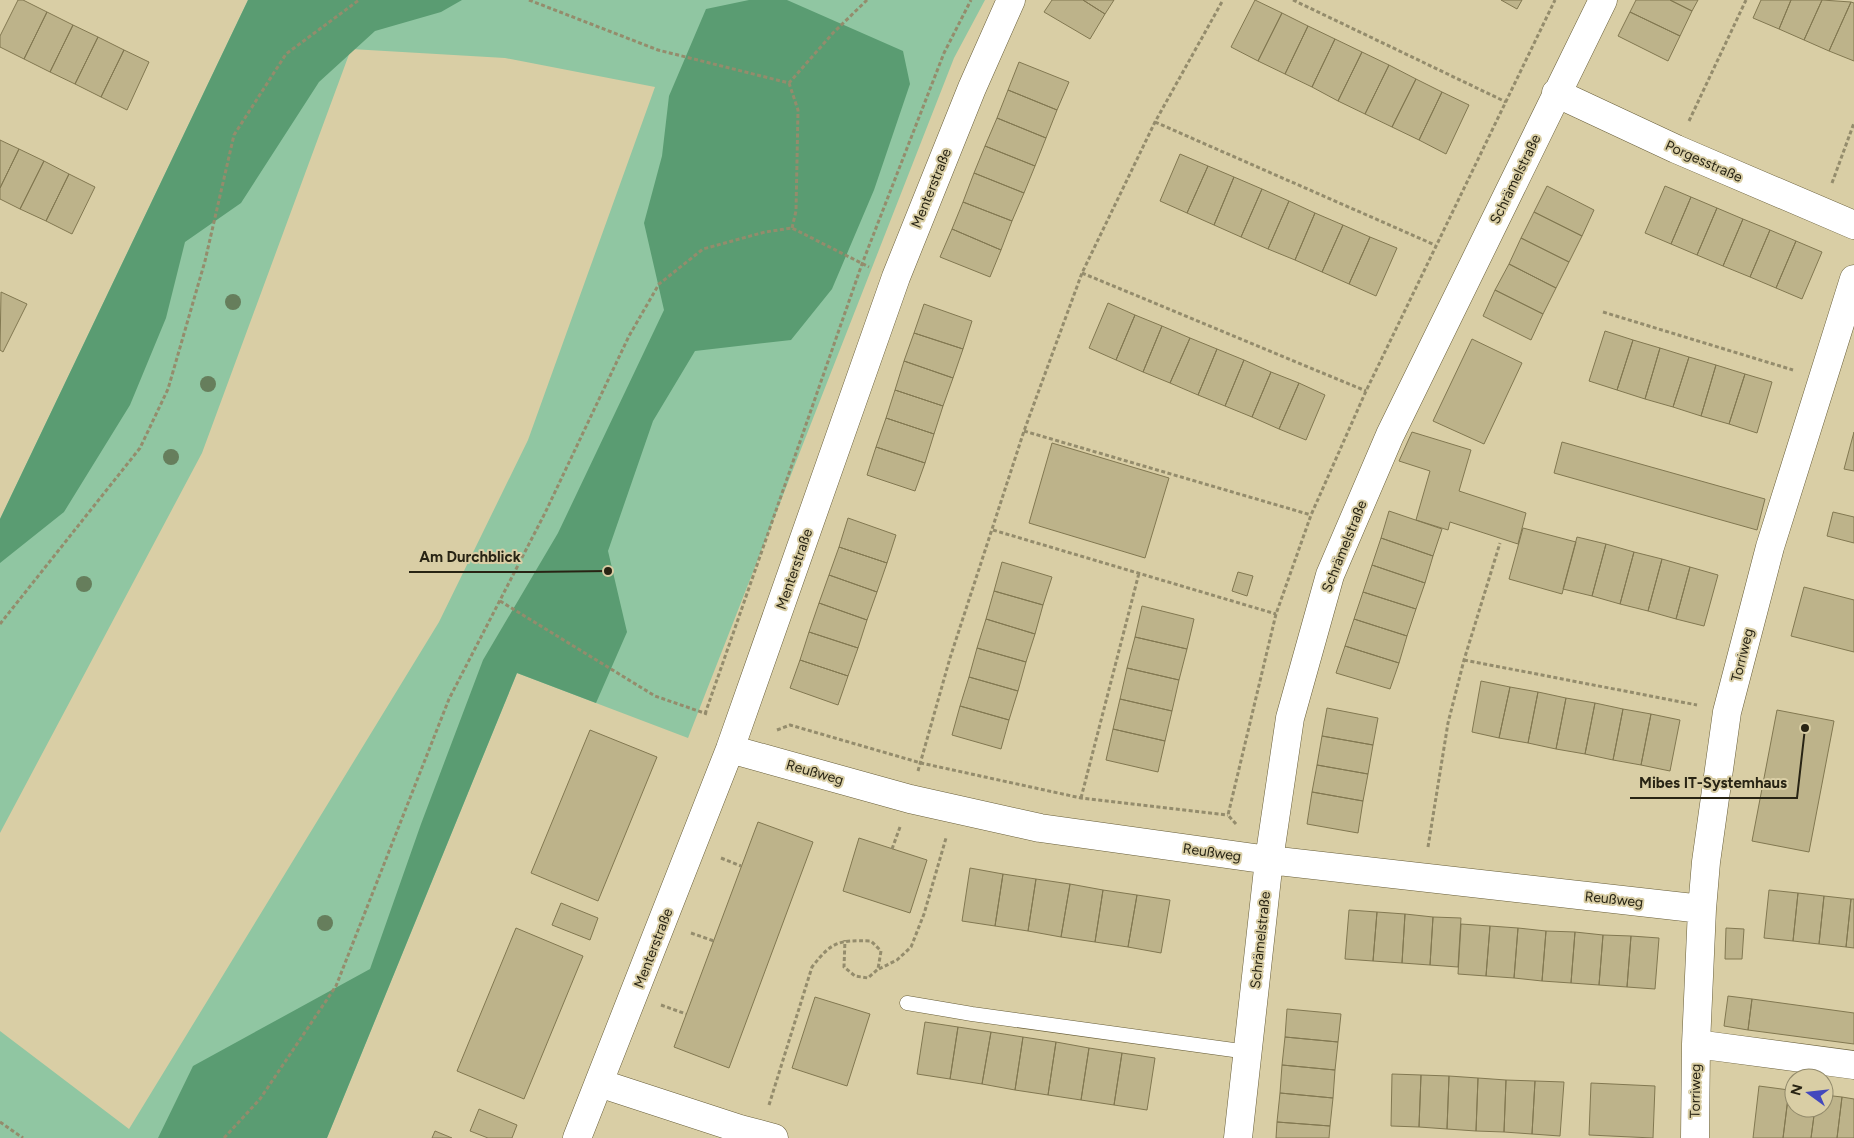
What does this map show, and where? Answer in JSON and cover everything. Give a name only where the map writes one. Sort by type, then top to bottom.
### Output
[{"type":"street","name":"Menterstraße","points":[[577,1138],[735,737],[896,277],[972,88],[1011,0]]},
{"type":"street","name":"Schrämelstraße","points":[[1238,1138],[1269,860],[1290,718],[1330,575],[1390,435],[1603,0]]},
{"type":"street","name":"Porgesstraße","points":[[1556,93],[1676,149],[1854,225]]},
{"type":"street","name":"Torriweg","points":[[1695,1138],[1696,1044],[1702,909],[1706,862],[1727,712],[1770,547],[1854,279]]},
{"type":"street","name":"Reußweg","points":[[735,737],[910,799],[1040,828],[1269,860],[1702,909]]},
{"type":"street","name":"Torriweg","points":[[1696,1044],[1854,1066]]},
{"type":"street","points":[[600,1083],[767,1136]]},
{"type":"lane","points":[[907,1003],[972,1014],[1248,1052]]},
{"type":"path","points":[[0,624],[140,448],[168,389],[205,261],[234,135],[286,54],[359,0]]},
{"type":"path","points":[[529,0],[658,50],[789,83]]},
{"type":"path","points":[[789,83],[833,33],[867,0]]},
{"type":"path","points":[[705,714],[862,264],[944,54],[971,0]]},
{"type":"path","points":[[910,799],[950,658],[1024,431],[1082,273],[1155,122],[1223,0]]},
{"type":"path","points":[[1293,0],[1506,102]]},
{"type":"path","points":[[1676,149],[1746,0]]},
{"type":"path","points":[[789,83],[798,110],[796,211],[792,228]]},
{"type":"path","points":[[1155,122],[1435,246]]},
{"type":"path","points":[[1821,212],[1854,123]]},
{"type":"path","points":[[224,1138],[260,1099],[336,986],[449,699],[545,513],[629,336],[659,284],[703,249],[765,232],[792,228],[862,264],[896,277]]},
{"type":"path","points":[[1082,273],[1366,391]]},
{"type":"path","points":[[1603,312],[1822,379]]},
{"type":"path","points":[[1024,431],[1311,515]]},
{"type":"path","points":[[993,530],[1276,614]]},
{"type":"path","points":[[1423,877],[1448,723],[1464,660],[1500,543]]},
{"type":"path","points":[[1081,798],[1138,573]]},
{"type":"path","points":[[500,601],[655,696],[705,714],[735,737]]},
{"type":"path","points":[[1464,660],[1727,712]]},
{"type":"path","points":[[773,732],[790,725],[921,762],[1081,798],[1228,815]]},
{"type":"path","points":[[846,940],[844,967],[855,976],[868,978],[878,969],[897,960],[911,947],[924,914],[955,809]]},
{"type":"path","points":[[767,1136],[812,967],[826,949],[846,940],[871,941],[881,951],[878,969]]},
{"type":"path","points":[[0,1122],[23,1138]]},
{"type":"green space","points":[[248,0],[985,0],[954,58],[688,738],[517,673],[327,1138],[0,1138],[0,1031],[129,1129],[439,622],[528,440],[655,87],[505,58],[351,49],[202,453],[0,833],[0,519]]},
{"type":"green space","points":[[248,0],[462,0],[441,12],[375,31],[319,82],[241,203],[185,242],[166,318],[130,405],[64,512],[0,563],[0,519]]},
{"type":"green space","points":[[749,0],[787,0],[903,51],[910,84],[874,190],[832,289],[791,340],[695,351],[653,421],[608,551],[627,632],[596,703],[517,673],[327,1138],[158,1138],[193,1066],[370,969],[421,824],[483,660],[558,533],[664,310],[644,223],[662,156],[669,96],[706,9]]},
{"type":"building","points":[[18,0],[23,0],[47,12],[24,59],[0,47],[0,36]]},
{"type":"building","points":[[1052,0],[1083,0],[1105,14],[1090,39],[1044,12]]},
{"type":"building","points":[[1083,0],[1114,0],[1105,14]]},
{"type":"building","points":[[1255,0],[1282,13],[1258,61],[1231,47]]},
{"type":"building","points":[[1501,0],[1522,0],[1517,9]]},
{"type":"building","points":[[1636,0],[1670,0],[1692,11],[1680,36],[1630,12]]},
{"type":"building","points":[[1670,0],[1698,0],[1692,11]]},
{"type":"building","points":[[1761,0],[1791,0],[1779,29],[1753,18]]},
{"type":"building","points":[[1791,0],[1822,0],[1804,40],[1779,29]]},
{"type":"building","points":[[1822,0],[1851,2],[1829,51],[1804,40]]},
{"type":"building","points":[[1851,2],[1854,3],[1854,61],[1829,51]]},
{"type":"building","points":[[47,12],[73,25],[50,72],[24,59]]},
{"type":"building","points":[[1630,12],[1680,36],[1668,61],[1618,36]]},
{"type":"building","points":[[1282,13],[1308,26],[1285,74],[1258,61]]},
{"type":"building","points":[[73,25],[98,37],[75,84],[50,72]]},
{"type":"building","points":[[1308,26],[1335,39],[1312,87],[1285,74]]},
{"type":"building","points":[[98,37],[124,50],[101,97],[75,84]]},
{"type":"building","points":[[1335,39],[1362,52],[1338,101],[1312,87]]},
{"type":"building","points":[[124,50],[149,62],[127,110],[101,97]]},
{"type":"building","points":[[1362,52],[1389,65],[1365,114],[1338,101]]},
{"type":"building","points":[[1019,62],[1069,82],[1057,110],[1008,90]]},
{"type":"building","points":[[1389,65],[1416,79],[1392,127],[1365,114]]},
{"type":"building","points":[[1416,79],[1442,92],[1419,140],[1392,127]]},
{"type":"building","points":[[1008,90],[1057,110],[1046,138],[997,118]]},
{"type":"building","points":[[1442,92],[1469,105],[1446,154],[1419,140]]},
{"type":"building","points":[[997,118],[1046,138],[1035,166],[985,146]]},
{"type":"building","points":[[0,140],[19,149],[0,188]]},
{"type":"building","points":[[985,146],[1035,166],[1024,193],[974,173]]},
{"type":"building","points":[[19,149],[44,161],[20,209],[0,199],[0,188]]},
{"type":"building","points":[[1180,154],[1208,166],[1187,213],[1160,201]]},
{"type":"building","points":[[44,161],[69,174],[46,221],[20,209]]},
{"type":"building","points":[[1208,166],[1234,177],[1214,225],[1187,213]]},
{"type":"building","points":[[974,173],[1024,193],[1012,221],[963,202]]},
{"type":"building","points":[[69,174],[95,187],[72,234],[46,221]]},
{"type":"building","points":[[1234,177],[1262,189],[1241,237],[1214,225]]},
{"type":"building","points":[[1547,186],[1594,210],[1582,236],[1534,212]]},
{"type":"building","points":[[1665,186],[1691,197],[1671,244],[1645,233]]},
{"type":"building","points":[[1262,189],[1289,201],[1268,249],[1241,237]]},
{"type":"building","points":[[1691,197],[1717,208],[1697,255],[1671,244]]},
{"type":"building","points":[[1289,201],[1315,213],[1295,260],[1268,249]]},
{"type":"building","points":[[963,202],[1012,221],[1001,250],[952,229]]},
{"type":"building","points":[[1717,208],[1743,219],[1723,266],[1697,255]]},
{"type":"building","points":[[1534,212],[1582,236],[1569,262],[1521,238]]},
{"type":"building","points":[[1315,213],[1343,225],[1322,272],[1295,260]]},
{"type":"building","points":[[1743,219],[1770,230],[1750,277],[1723,266]]},
{"type":"building","points":[[1343,225],[1370,237],[1349,284],[1322,272]]},
{"type":"building","points":[[952,229],[1001,250],[990,277],[940,257]]},
{"type":"building","points":[[1770,230],[1796,241],[1776,288],[1750,277]]},
{"type":"building","points":[[1370,237],[1397,248],[1376,296],[1349,284]]},
{"type":"building","points":[[1521,238],[1569,262],[1556,288],[1509,264]]},
{"type":"building","points":[[1796,241],[1822,252],[1802,299],[1776,288]]},
{"type":"building","points":[[1509,264],[1556,288],[1543,314],[1495,290]]},
{"type":"building","points":[[1495,290],[1543,314],[1531,340],[1483,316]]},
{"type":"building","points":[[1,292],[27,304],[3,352],[0,350]]},
{"type":"building","points":[[1108,303],[1135,315],[1116,360],[1089,348]]},
{"type":"building","points":[[924,304],[972,321],[963,349],[914,333]]},
{"type":"building","points":[[1135,315],[1162,326],[1143,372],[1116,360]]},
{"type":"building","points":[[1162,326],[1190,338],[1170,383],[1143,372]]},
{"type":"building","points":[[1605,331],[1633,340],[1617,390],[1589,381]]},
{"type":"building","points":[[914,333],[963,349],[953,378],[904,361]]},
{"type":"building","points":[[1190,338],[1217,349],[1198,395],[1170,383]]},
{"type":"building","points":[[1472,339],[1522,363],[1484,444],[1433,421]]},
{"type":"building","points":[[1633,340],[1660,348],[1645,399],[1617,390]]},
{"type":"building","points":[[1660,348],[1689,357],[1673,407],[1645,399]]},
{"type":"building","points":[[1217,349],[1244,360],[1225,406],[1198,395]]},
{"type":"building","points":[[1689,357],[1716,365],[1701,416],[1673,407]]},
{"type":"building","points":[[1244,360],[1271,372],[1252,417],[1225,406]]},
{"type":"building","points":[[904,361],[953,378],[943,406],[895,390]]},
{"type":"building","points":[[1716,365],[1745,374],[1729,424],[1701,416]]},
{"type":"building","points":[[1271,372],[1299,383],[1279,429],[1252,417]]},
{"type":"building","points":[[1745,374],[1772,382],[1757,433],[1729,424]]},
{"type":"building","points":[[1299,383],[1325,395],[1306,440],[1279,429]]},
{"type":"building","points":[[895,390],[943,406],[934,434],[886,418]]},
{"type":"building","points":[[886,418],[934,434],[925,463],[876,447]]},
{"type":"building","points":[[1412,432],[1471,450],[1459,491],[1526,513],[1518,544],[1450,522],[1448,530],[1416,520],[1430,471],[1399,461]]},
{"type":"building","points":[[1854,432],[1854,471],[1844,469]]},
{"type":"building","points":[[1562,442],[1765,499],[1757,530],[1554,473]]},
{"type":"building","points":[[1052,443],[1169,478],[1145,558],[1029,523]]},
{"type":"building","points":[[876,447],[925,463],[915,491],[867,475]]},
{"type":"building","points":[[1389,511],[1442,529],[1433,556],[1381,538]]},
{"type":"building","points":[[1833,512],[1854,517],[1854,543],[1827,536]]},
{"type":"building","points":[[848,518],[896,535],[887,563],[839,547]]},
{"type":"building","points":[[1523,528],[1576,542],[1562,594],[1509,579]]},
{"type":"building","points":[[1577,537],[1606,544],[1592,596],[1563,589]]},
{"type":"building","points":[[1381,538],[1433,556],[1425,583],[1372,565]]},
{"type":"building","points":[[1606,544],[1634,552],[1620,604],[1592,596]]},
{"type":"building","points":[[839,547],[887,563],[877,592],[829,575]]},
{"type":"building","points":[[1634,552],[1662,559],[1648,611],[1620,604]]},
{"type":"building","points":[[1662,559],[1690,567],[1676,619],[1648,611]]},
{"type":"building","points":[[1002,562],[1052,577],[1043,605],[994,591]]},
{"type":"building","points":[[1372,565],[1425,583],[1416,609],[1363,592]]},
{"type":"building","points":[[1690,567],[1718,575],[1704,626],[1676,619]]},
{"type":"building","points":[[1238,572],[1253,576],[1247,596],[1232,591]]},
{"type":"building","points":[[829,575],[877,592],[867,620],[819,603]]},
{"type":"building","points":[[1804,587],[1854,600],[1854,652],[1791,636]]},
{"type":"building","points":[[994,591],[1043,605],[1035,634],[986,619]]},
{"type":"building","points":[[1363,592],[1416,609],[1407,636],[1354,619]]},
{"type":"building","points":[[819,603],[867,620],[858,648],[809,632]]},
{"type":"building","points":[[1142,606],[1194,619],[1187,649],[1135,637]]},
{"type":"building","points":[[986,619],[1035,634],[1026,662],[977,648]]},
{"type":"building","points":[[1354,619],[1407,636],[1399,663],[1345,646]]},
{"type":"building","points":[[809,632],[858,648],[848,676],[800,660]]},
{"type":"building","points":[[1135,637],[1187,649],[1179,680],[1127,668]]},
{"type":"building","points":[[1345,646],[1399,663],[1390,689],[1336,673]]},
{"type":"building","points":[[977,648],[1026,662],[1018,691],[969,677]]},
{"type":"building","points":[[800,660],[848,676],[838,705],[790,688]]},
{"type":"building","points":[[1127,668],[1179,680],[1172,711],[1120,699]]},
{"type":"building","points":[[969,677],[1018,691],[1009,720],[960,706]]},
{"type":"building","points":[[1481,681],[1510,687],[1499,738],[1472,732]]},
{"type":"building","points":[[1510,687],[1538,692],[1528,743],[1499,738]]},
{"type":"building","points":[[1538,692],[1566,698],[1556,749],[1528,743]]},
{"type":"building","points":[[1566,698],[1595,703],[1585,754],[1556,749]]},
{"type":"building","points":[[1120,699],[1172,711],[1165,741],[1113,729]]},
{"type":"building","points":[[1595,703],[1623,709],[1613,760],[1585,754]]},
{"type":"building","points":[[960,706],[1009,720],[1001,749],[952,735]]},
{"type":"building","points":[[1327,708],[1378,718],[1373,745],[1322,736]]},
{"type":"building","points":[[1623,709],[1651,714],[1641,765],[1613,760]]},
{"type":"building","points":[[1777,710],[1834,721],[1809,852],[1752,841]]},
{"type":"building","points":[[1651,714],[1680,720],[1670,771],[1641,765]]},
{"type":"building","points":[[1113,729],[1165,741],[1158,772],[1106,760]]},
{"type":"building","points":[[590,730],[657,757],[598,901],[531,873]]},
{"type":"building","points":[[1322,736],[1373,745],[1368,774],[1317,765]]},
{"type":"building","points":[[1317,765],[1368,774],[1363,801],[1312,792]]},
{"type":"building","points":[[1312,792],[1363,801],[1358,833],[1307,824]]},
{"type":"building","points":[[758,822],[813,842],[729,1068],[674,1047]]},
{"type":"building","points":[[859,838],[927,860],[910,913],[843,891]]},
{"type":"building","points":[[970,868],[1003,874],[995,926],[962,921]]},
{"type":"building","points":[[1003,874],[1036,879],[1028,931],[995,926]]},
{"type":"building","points":[[1036,879],[1070,884],[1061,937],[1028,931]]},
{"type":"building","points":[[1070,884],[1103,890],[1095,942],[1061,937]]},
{"type":"building","points":[[1103,890],[1137,895],[1128,947],[1095,942]]},
{"type":"building","points":[[1769,890],[1798,893],[1793,941],[1764,938]]},
{"type":"building","points":[[1798,893],[1824,896],[1819,944],[1793,941]]},
{"type":"building","points":[[1137,895],[1170,900],[1161,953],[1128,947]]},
{"type":"building","points":[[1824,896],[1851,899],[1846,947],[1819,944]]},
{"type":"building","points":[[1851,899],[1854,899],[1854,948],[1846,947]]},
{"type":"building","points":[[561,903],[598,918],[590,940],[552,925]]},
{"type":"building","points":[[1349,910],[1377,912],[1373,961],[1345,959]]},
{"type":"building","points":[[1377,912],[1405,914],[1402,963],[1373,961]]},
{"type":"building","points":[[1405,914],[1433,917],[1430,965],[1402,963]]},
{"type":"building","points":[[1433,917],[1461,918],[1458,967],[1430,965]]},
{"type":"building","points":[[1461,924],[1490,926],[1486,976],[1458,974]]},
{"type":"building","points":[[1490,926],[1518,928],[1514,978],[1486,976]]},
{"type":"building","points":[[516,928],[583,956],[524,1099],[457,1071]]},
{"type":"building","points":[[1518,928],[1546,931],[1542,981],[1514,978]]},
{"type":"building","points":[[1726,928],[1744,929],[1742,959],[1725,959]]},
{"type":"building","points":[[1546,931],[1575,932],[1571,983],[1542,981]]},
{"type":"building","points":[[1575,932],[1603,935],[1599,985],[1571,983]]},
{"type":"building","points":[[1603,935],[1631,936],[1627,987],[1599,985]]},
{"type":"building","points":[[1631,936],[1659,938],[1655,989],[1627,987]]},
{"type":"building","points":[[1728,996],[1752,999],[1748,1030],[1724,1026]]},
{"type":"building","points":[[815,997],[870,1014],[847,1086],[792,1068]]},
{"type":"building","points":[[1752,999],[1854,1013],[1854,1044],[1748,1030]]},
{"type":"building","points":[[1287,1009],[1341,1014],[1338,1042],[1285,1037]]},
{"type":"building","points":[[925,1022],[958,1027],[950,1079],[917,1074]]},
{"type":"building","points":[[958,1027],[991,1032],[982,1084],[950,1079]]},
{"type":"building","points":[[991,1032],[1023,1037],[1015,1090],[982,1084]]},
{"type":"building","points":[[1023,1037],[1056,1042],[1048,1095],[1015,1090]]},
{"type":"building","points":[[1285,1037],[1338,1042],[1335,1070],[1282,1065]]},
{"type":"building","points":[[1056,1042],[1089,1048],[1081,1100],[1048,1095]]},
{"type":"building","points":[[1089,1048],[1122,1053],[1114,1105],[1081,1100]]},
{"type":"building","points":[[1122,1053],[1155,1058],[1147,1110],[1114,1105]]},
{"type":"building","points":[[1282,1065],[1335,1070],[1333,1098],[1280,1093]]},
{"type":"building","points":[[1392,1074],[1421,1075],[1419,1127],[1391,1126]]},
{"type":"building","points":[[1421,1075],[1449,1076],[1447,1129],[1419,1127]]},
{"type":"building","points":[[1449,1076],[1478,1078],[1476,1131],[1447,1129]]},
{"type":"building","points":[[1478,1078],[1506,1080],[1504,1132],[1476,1131]]},
{"type":"building","points":[[1506,1080],[1535,1081],[1532,1134],[1504,1132]]},
{"type":"building","points":[[1535,1081],[1564,1082],[1560,1136],[1532,1134]]},
{"type":"building","points":[[1591,1083],[1655,1086],[1653,1138],[1589,1135]]},
{"type":"building","points":[[1759,1086],[1784,1089],[1786,1118],[1783,1138],[1753,1138]]},
{"type":"building","points":[[1280,1093],[1333,1098],[1330,1126],[1277,1122]]},
{"type":"building","points":[[1834,1096],[1842,1097],[1837,1138],[1811,1138],[1814,1118],[1834,1118]]},
{"type":"building","points":[[1842,1097],[1854,1099],[1854,1138],[1837,1138]]},
{"type":"building","points":[[479,1109],[517,1125],[512,1138],[488,1138],[470,1131]]},
{"type":"building","points":[[1786,1118],[1814,1118],[1811,1138],[1783,1138]]},
{"type":"building","points":[[1277,1122],[1330,1126],[1329,1138],[1276,1138]]},
{"type":"building","points":[[435,1131],[452,1138],[432,1138]]},
{"type":"place","name":"Am Durchblick","points":[[608,571]]},
{"type":"place","name":"Mibes IT-Systemhaus","points":[[1805,728]]}]
